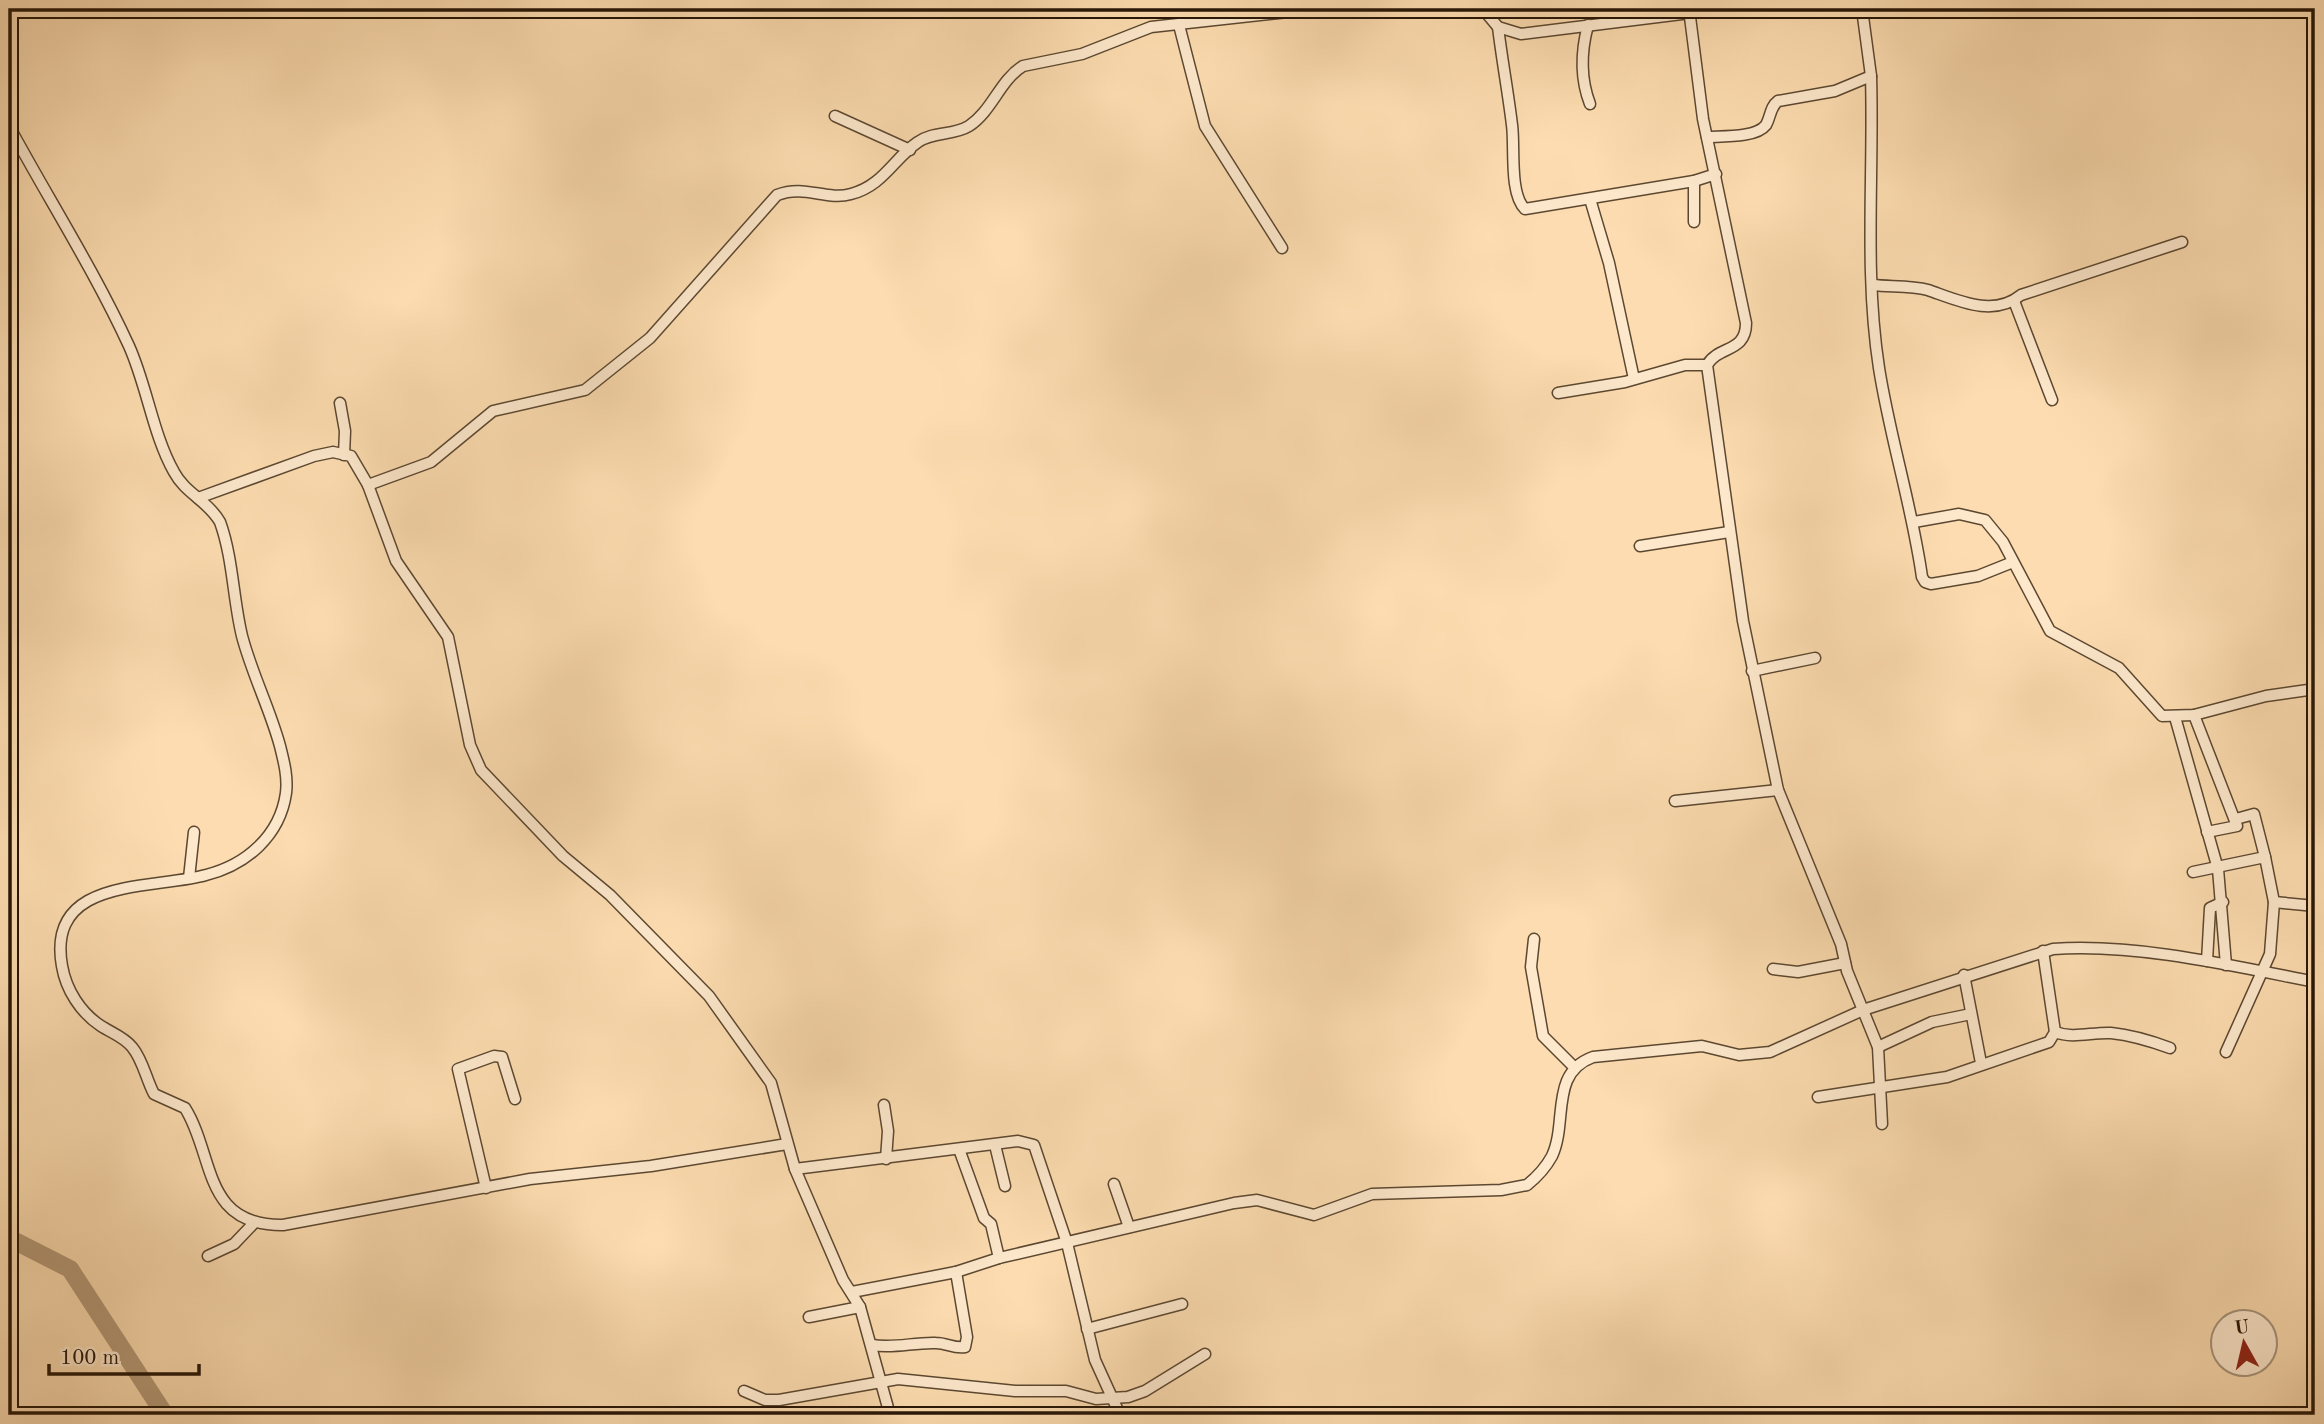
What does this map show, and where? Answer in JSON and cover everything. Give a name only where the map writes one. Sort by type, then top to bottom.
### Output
[{"type":"street","points":[[368,485],[431,462],[493,411],[585,390],[650,338],[777,195],[792,189],[851,194],[879,182],[923,139],[968,126],[990,106],[1015,71],[1023,66],[1082,54],[1144,29],[1316,9]]},
{"type":"street","points":[[1483,9],[1498,27],[1512,34],[1692,10],[1707,137],[1746,335],[1739,344],[1707,365],[1729,532],[1752,671],[1778,790],[1841,944],[1845,963],[1878,1047],[1882,1124]]},
{"type":"street","points":[[1861,9],[1871,76],[1873,285],[1879,368],[1914,522],[1922,577],[1928,584],[1978,576],[2013,562]]},
{"type":"street","points":[[1179,25],[1205,126],[1282,248]]},
{"type":"street","points":[[1588,25],[1583,45],[1582,71],[1590,104]]},
{"type":"street","points":[[1498,27],[1521,205],[1529,210],[1694,181],[1716,174]]},
{"type":"street","points":[[1707,137],[1757,131],[1765,126],[1774,104],[1779,101],[1835,91],[1871,76]]},
{"type":"street","points":[[835,116],[911,150]]},
{"type":"street","points":[[9,126],[91,268],[124,336],[137,364],[172,469],[183,487],[215,512],[224,532],[241,634],[252,673],[278,738],[286,769],[286,793],[279,816],[262,845],[239,863],[206,876],[111,890],[82,906],[69,919],[62,935],[62,965],[79,1005],[89,1017],[134,1048],[154,1094],[185,1108],[215,1186],[240,1216],[255,1222],[277,1225],[306,1222],[530,1179],[651,1166],[788,1144]]},
{"type":"street","points":[[1694,181],[1694,222]]},
{"type":"street","points":[[1590,199],[1609,263],[1634,379]]},
{"type":"street","points":[[1873,285],[1927,290],[1951,300],[1987,306],[2014,301],[2021,295],[2182,243]]},
{"type":"street","points":[[2014,301],[2052,400]]},
{"type":"street","points":[[1558,393],[1634,379],[1685,365],[1707,365]]},
{"type":"street","points":[[340,403],[345,431],[344,455]]},
{"type":"street","points":[[198,498],[314,456],[333,452],[351,456],[368,485],[396,561],[448,637],[470,745],[481,770],[563,856],[610,895],[709,996],[771,1083],[795,1169],[844,1280],[860,1307],[890,1415]]},
{"type":"street","points":[[1914,522],[1959,514],[1985,520],[1996,531],[2050,631],[2119,668],[2162,716],[2175,718],[2194,715],[2266,696],[2315,690]]},
{"type":"street","points":[[1640,546],[1729,532]]},
{"type":"street","points":[[1752,671],[1815,657]]},
{"type":"street","points":[[2194,715],[2236,819],[2236,827],[2207,832]]},
{"type":"street","points":[[2175,718],[2218,869],[2223,902],[2226,965]]},
{"type":"street","points":[[1675,802],[1778,790]]},
{"type":"street","points":[[2226,1052],[2260,971],[2270,954],[2274,902],[2255,814],[2236,819]]},
{"type":"street","points":[[189,878],[194,832]]},
{"type":"street","points":[[2193,872],[2218,869],[2265,857]]},
{"type":"street","points":[[2207,961],[2210,908],[2223,902]]},
{"type":"street","points":[[2274,902],[2315,906]]},
{"type":"street","points":[[1534,939],[1531,967],[1543,1036],[1575,1068]]},
{"type":"street","points":[[852,1292],[956,1272],[999,1258],[1234,1203],[1257,1200],[1314,1215],[1372,1194],[1501,1190],[1528,1185],[1552,1156],[1561,1095],[1580,1062],[1593,1057],[1692,1046],[1752,1056],[1786,1046],[1863,1010],[2043,951],[2075,947],[2207,961],[2315,982]]},
{"type":"street","points":[[1818,1097],[1947,1077],[1981,1063],[2049,1042],[2055,1032],[2043,951]]},
{"type":"street","points":[[1773,968],[1798,972],[1845,963]]},
{"type":"street","points":[[1964,975],[1981,1063]]},
{"type":"street","points":[[1878,1047],[1932,1022],[1971,1014]]},
{"type":"street","points":[[2055,1032],[2064,1036],[2110,1033],[2147,1040],[2170,1048]]},
{"type":"street","points":[[486,1188],[459,1068],[494,1056],[502,1057],[515,1099]]},
{"type":"street","points":[[884,1105],[888,1131],[886,1159]]},
{"type":"street","points":[[795,1169],[1018,1141],[1034,1145],[1067,1243],[1095,1360],[1120,1415]]},
{"type":"street","points":[[995,1145],[1004,1186]]},
{"type":"street","points":[[959,1149],[984,1218],[991,1224],[999,1258]]},
{"type":"street","points":[[1114,1184],[1129,1227]]},
{"type":"street","points":[[208,1256],[234,1244],[255,1222]]},
{"type":"street","points":[[872,1345],[938,1343],[954,1348],[965,1347],[967,1338],[956,1272]]},
{"type":"street","points":[[1087,1329],[1182,1304]]},
{"type":"street","points":[[809,1317],[860,1307]]},
{"type":"street","points":[[744,1391],[765,1400],[779,1400],[881,1379],[1015,1391],[1066,1391],[1096,1399],[1111,1399],[1145,1391],[1205,1354]]},
{"type":"waterway","points":[[9,1238],[70,1269],[165,1415]]}]
